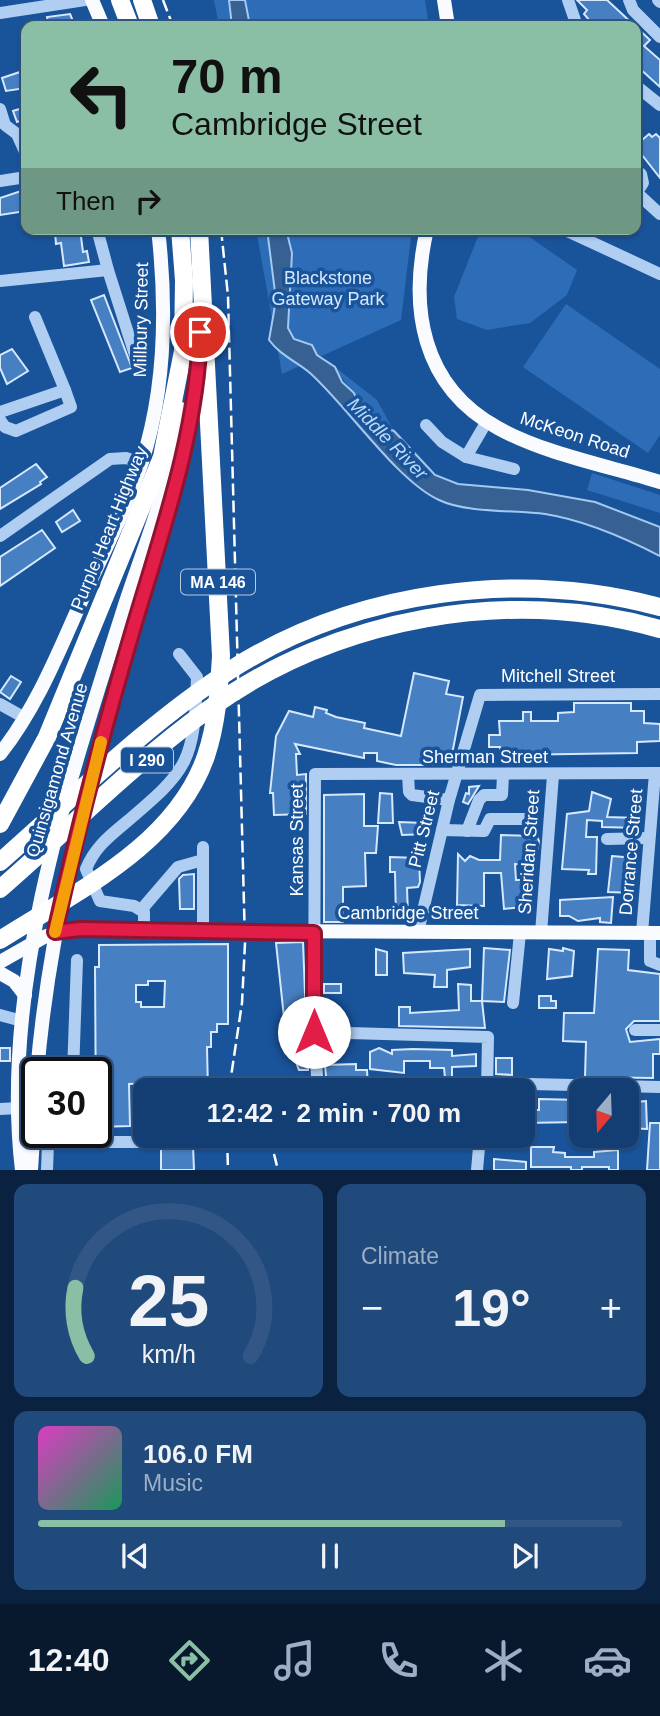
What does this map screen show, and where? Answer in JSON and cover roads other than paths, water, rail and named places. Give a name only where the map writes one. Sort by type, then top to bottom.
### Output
[{"type":"highway","points":[[120,0],[128,21]]},
{"type":"highway","points":[[142,0],[149,21]]},
{"type":"highway","name":"Purple Heart Highway","points":[[2,822],[47,737],[162,457],[178,389],[185,314],[180,235]]},
{"type":"highway","name":"MA 146","points":[[0,940],[136,851],[176,810],[199,774],[215,724],[221,656],[200,235]]},
{"type":"highway","name":"I 290","points":[[0,862],[174,709],[233,668],[309,631],[391,603],[495,589],[579,592],[660,607]]},
{"type":"highway","name":"I 290","points":[[0,889],[210,708],[269,672],[309,653],[400,623],[508,610],[575,613],[660,629]]},
{"type":"main road","points":[[92,0],[101,21]]},
{"type":"main road","points":[[444,0],[447,21]]},
{"type":"main road","name":"Millbury Street","points":[[0,754],[25,719],[47,678],[141,463],[158,396],[163,348],[163,290],[158,235]]},
{"type":"main road","name":"McKeon Road","points":[[426,235],[418,285],[423,331],[449,385],[470,408],[487,422],[526,440],[660,482]]},
{"type":"main road","name":"Quinsigamond Avenue","points":[[38,1057],[42,1014],[55,932],[108,714],[188,436],[199,353],[202,257]]},
{"type":"main road","name":"Quinsigamond Avenue","points":[[21,1113],[22,1021],[33,942],[62,813],[166,475],[179,413],[178,389]]},
{"type":"main road","name":"Cambridge Street","points":[[0,962],[55,932],[80,929],[314,933],[650,933]]},
{"type":"main road","points":[[0,973],[14,981],[25,995]]},
{"type":"main road","name":"Quinsigamond Avenue","points":[[22,1170],[31,1148]]},
{"type":"main road","name":"Quinsigamond Avenue","points":[[31,1170],[33,1148]]},
{"type":"street","points":[[0,13],[85,0]]},
{"type":"street","points":[[568,0],[576,21]]},
{"type":"street","points":[[629,0],[633,10],[660,37]]},
{"type":"street","points":[[641,90],[660,105]]},
{"type":"street","points":[[0,109],[5,125],[17,134],[21,143]]},
{"type":"street","points":[[0,181],[21,178]]},
{"type":"street","points":[[641,198],[660,214]]},
{"type":"street","points":[[99,235],[135,355]]},
{"type":"street","points":[[577,235],[660,274]]},
{"type":"street","points":[[0,281],[108,270]]},
{"type":"street","points":[[3,423],[16,431],[71,407],[35,317]]},
{"type":"street","points":[[0,412],[65,390]]},
{"type":"street","points":[[466,457],[487,422]]},
{"type":"street","points":[[426,425],[442,442],[466,457],[514,469]]},
{"type":"street","points":[[0,536],[110,459],[126,458],[141,463]]},
{"type":"street","points":[[141,910],[100,901],[86,869],[92,852],[165,790],[190,752],[197,677],[179,654]]},
{"type":"street","name":"Mitchell Street","points":[[480,695],[660,694]]},
{"type":"street","name":"Pitt Street","points":[[418,932],[449,800],[480,695]]},
{"type":"street","points":[[0,704],[25,719]]},
{"type":"street","name":"Sherman Street","points":[[314,774],[456,776],[657,773]]},
{"type":"street","name":"Dorrance Street","points":[[657,773],[648,838],[650,961],[660,965]]},
{"type":"street","name":"Kansas Street","points":[[314,774],[314,1032],[317,1078]]},
{"type":"street","points":[[408,775],[408,792],[412,795],[449,800]]},
{"type":"street","points":[[467,831],[479,800],[484,795],[502,795],[503,775]]},
{"type":"street","name":"Sheridan Street","points":[[541,933],[553,775]]},
{"type":"street","points":[[442,830],[484,831],[490,819],[533,819]]},
{"type":"street","points":[[607,839],[648,838]]},
{"type":"street","points":[[144,931],[141,910],[178,867],[203,853],[203,932]]},
{"type":"street","points":[[513,1003],[520,933]]},
{"type":"street","points":[[74,1057],[77,960]]},
{"type":"street","points":[[0,1016],[22,1021]]},
{"type":"street","points":[[635,1030],[660,1030]]},
{"type":"street","points":[[314,1032],[488,1037],[488,1078]]},
{"type":"street","points":[[535,1087],[660,1087]]},
{"type":"street","points":[[0,1109],[19,1108]]},
{"type":"street","points":[[112,1140],[133,1142]]},
{"type":"street","points":[[37,1148],[47,1170]]},
{"type":"street","points":[[477,1170],[478,1148]]},
{"type":"water","points":[[229,0],[245,0],[249,21],[231,21]]},
{"type":"water","name":"Middle River","points":[[268,235],[288,235],[292,253],[288,328],[294,339],[312,345],[317,355],[335,367],[342,382],[354,393],[365,418],[374,425],[394,431],[435,475],[458,484],[528,490],[595,502],[660,527],[660,556],[604,530],[575,521],[545,514],[463,507],[439,500],[423,490],[389,460],[310,373],[269,340],[276,300]]},
{"type":"railway","points":[[163,0],[171,21]]},
{"type":"railway","points":[[222,235],[228,296],[245,943],[242,1003],[231,1078]]},
{"type":"railway","points":[[227,1148],[228,1170]]},
{"type":"railway","points":[[274,1154],[278,1170]]},
{"type":"park label","name":"Blackstone Gateway Park","points":[[328,288]]}]
